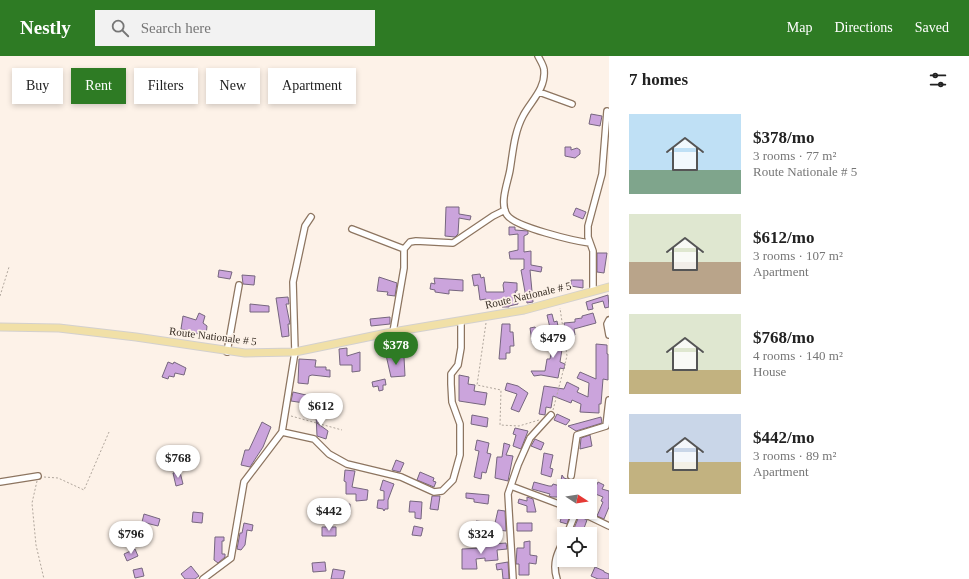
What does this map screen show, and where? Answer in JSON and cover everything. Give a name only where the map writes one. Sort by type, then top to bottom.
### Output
[{"type":"main road","name":"Route Nationale # 5","points":[[0,327],[67,329],[136,337],[228,352],[295,352],[393,332],[487,316],[559,301],[609,287]]},
{"type":"street","points":[[538,56],[544,70],[539,92],[522,117],[513,143],[504,200],[505,210],[507,215],[512,219],[530,227],[557,236],[590,243]]},
{"type":"street","points":[[539,92],[572,104]]},
{"type":"street","points":[[593,291],[593,251],[588,237],[588,226],[606,157],[603,143],[607,111]]},
{"type":"street","points":[[393,332],[404,268],[404,249],[410,242],[453,243],[505,210]]},
{"type":"street","points":[[203,579],[231,558],[244,482],[282,432],[295,352],[292,282],[305,226],[311,217]]},
{"type":"street","points":[[352,229],[404,249]]},
{"type":"street","points":[[228,352],[239,285]]},
{"type":"street","points":[[609,320],[607,324],[609,335]]},
{"type":"street","points":[[282,432],[314,439],[329,454],[347,464],[401,477],[434,492],[442,491],[453,480],[460,455],[460,424],[452,402],[451,374],[458,365],[461,348],[461,321]]},
{"type":"street","points":[[572,476],[577,435],[606,426],[609,400]]},
{"type":"street","points":[[513,579],[508,494],[518,465],[530,438],[551,416]]},
{"type":"street","points":[[0,482],[38,476]]},
{"type":"street","points":[[511,486],[557,503]]},
{"type":"street","points":[[594,519],[609,526]]},
{"type":"street","points":[[557,554],[554,565],[557,579]]},
{"type":"path","points":[[0,296],[9,267]]},
{"type":"path","points":[[487,316],[477,385],[502,390],[500,425],[519,426],[551,416],[567,356],[559,301]]},
{"type":"path","points":[[285,413],[291,417],[342,430]]},
{"type":"path","points":[[44,579],[36,545],[32,502],[38,476],[58,478],[84,490],[109,432]]},
{"type":"building","points":[[591,114],[602,116],[600,126],[589,124]]},
{"type":"building","points":[[565,147],[571,147],[571,150],[577,148],[580,150],[580,154],[575,158],[565,156]]},
{"type":"building","points":[[446,207],[459,207],[459,214],[471,216],[470,220],[459,218],[458,234],[455,237],[445,236]]},
{"type":"building","points":[[576,208],[586,212],[583,219],[573,215]]},
{"type":"building","points":[[509,227],[515,227],[515,230],[528,231],[528,234],[524,236],[524,252],[531,251],[531,265],[542,267],[541,272],[530,270],[533,302],[527,303],[521,270],[524,269],[524,259],[510,259],[509,252],[518,250],[518,234],[509,235]]},
{"type":"building","points":[[597,253],[607,253],[604,273],[597,272]]},
{"type":"building","points":[[219,270],[232,272],[230,279],[218,277]]},
{"type":"building","points":[[480,274],[481,278],[484,277],[486,292],[504,292],[504,282],[517,283],[517,291],[515,291],[518,304],[509,307],[502,307],[502,301],[486,303],[486,299],[480,300],[478,285],[474,286],[472,275]]},
{"type":"building","points":[[242,275],[255,276],[254,285],[243,284]]},
{"type":"building","points":[[379,277],[397,283],[395,296],[387,295],[388,292],[377,291]]},
{"type":"building","points":[[434,278],[463,280],[463,291],[449,290],[449,294],[435,292],[435,290],[430,289],[431,283],[435,284]]},
{"type":"building","points":[[571,280],[583,280],[583,288],[571,286]]},
{"type":"building","points":[[608,295],[609,307],[605,308],[603,301],[592,304],[593,309],[588,310],[586,302]]},
{"type":"building","points":[[288,297],[289,304],[286,304],[290,324],[288,324],[289,336],[282,337],[276,298]]},
{"type":"building","points":[[250,304],[269,306],[269,312],[250,312]]},
{"type":"building","points":[[199,313],[205,316],[203,323],[207,326],[206,336],[181,329],[183,316],[196,320]]},
{"type":"building","points":[[593,313],[596,323],[574,329],[575,335],[567,337],[564,323],[575,322],[575,319],[582,318],[582,316]]},
{"type":"building","points":[[552,314],[554,322],[557,321],[558,326],[550,328],[547,315]]},
{"type":"building","points":[[390,317],[390,324],[371,326],[370,319]]},
{"type":"building","points":[[502,324],[510,324],[510,332],[513,332],[514,346],[510,346],[510,353],[506,353],[506,359],[499,359]]},
{"type":"building","points":[[535,327],[536,329],[539,328],[542,340],[532,342],[530,328]]},
{"type":"building","points":[[564,337],[560,362],[565,364],[564,369],[560,368],[558,378],[541,375],[534,376],[531,371],[545,371],[547,359],[550,359],[552,349],[547,346],[546,339]]},
{"type":"building","points":[[596,344],[607,345],[608,354],[608,380],[603,379],[599,413],[580,412],[581,404],[572,400],[571,403],[553,396],[551,408],[546,407],[545,415],[539,414],[544,386],[564,389],[567,382],[579,388],[577,392],[588,397],[589,383],[577,378],[580,372],[596,379]]},
{"type":"building","points":[[347,348],[347,356],[360,352],[360,371],[352,372],[352,365],[340,365],[339,349]]},
{"type":"building","points":[[392,353],[393,358],[404,357],[405,376],[391,377],[386,355]]},
{"type":"building","points":[[299,359],[316,360],[315,367],[326,367],[326,370],[330,370],[330,377],[312,375],[309,376],[308,384],[298,383]]},
{"type":"building","points":[[168,362],[173,364],[174,362],[186,368],[184,375],[175,373],[174,377],[169,376],[168,379],[162,377]]},
{"type":"building","points":[[459,375],[469,377],[468,384],[475,385],[474,391],[487,393],[485,405],[459,401]]},
{"type":"building","points":[[385,379],[386,385],[383,385],[383,390],[379,391],[378,386],[373,387],[372,382]]},
{"type":"building","points":[[507,383],[518,386],[528,393],[519,412],[511,409],[517,394],[505,390]]},
{"type":"building","points":[[293,392],[306,395],[304,403],[291,401]]},
{"type":"building","points":[[323,413],[323,422],[317,423],[328,431],[326,439],[317,436],[316,414]]},
{"type":"building","points":[[557,414],[570,420],[566,425],[554,420]]},
{"type":"building","points":[[472,415],[488,418],[487,427],[471,424]]},
{"type":"building","points":[[601,417],[602,423],[576,431],[568,426]]},
{"type":"building","points":[[262,422],[271,427],[263,447],[250,467],[241,465],[245,450],[249,450]]},
{"type":"building","points":[[515,428],[528,431],[521,449],[513,446],[516,435],[513,434]]},
{"type":"building","points":[[590,435],[592,446],[580,449],[581,438]]},
{"type":"building","points":[[535,439],[544,443],[541,450],[531,446]]},
{"type":"building","points":[[477,440],[489,443],[487,453],[491,454],[486,473],[482,472],[481,479],[474,477],[479,451],[475,450]]},
{"type":"building","points":[[504,443],[510,445],[506,455],[513,456],[508,481],[495,478],[497,457],[502,457]]},
{"type":"building","points":[[544,453],[553,455],[550,468],[553,469],[551,477],[541,474]]},
{"type":"building","points":[[396,460],[404,463],[400,472],[392,470]]},
{"type":"building","points":[[345,470],[355,471],[352,487],[368,490],[367,500],[356,501],[356,494],[346,494],[346,482],[344,481]]},
{"type":"building","points":[[180,472],[183,484],[176,486],[173,473]]},
{"type":"building","points":[[420,472],[434,478],[433,481],[436,482],[434,487],[417,480]]},
{"type":"building","points":[[383,480],[394,484],[388,500],[388,509],[385,509],[384,511],[383,509],[377,508],[378,500],[384,500],[384,491],[380,490]]},
{"type":"building","points":[[534,482],[549,486],[552,486],[553,484],[557,485],[557,497],[552,497],[549,496],[550,494],[532,489]]},
{"type":"building","points":[[598,482],[604,485],[602,489],[609,491],[609,507],[604,519],[597,516],[603,502],[601,501],[603,497],[597,495]]},
{"type":"building","points":[[466,493],[489,495],[488,504],[474,502],[474,499],[466,498]]},
{"type":"building","points":[[432,496],[440,496],[438,510],[430,509]]},
{"type":"building","points":[[527,497],[533,499],[536,512],[527,512],[527,506],[518,503],[519,499],[527,501]]},
{"type":"building","points":[[410,501],[422,502],[421,519],[415,518],[415,512],[409,512]]},
{"type":"building","points":[[343,504],[350,504],[350,513],[340,513],[340,506],[343,506]]},
{"type":"building","points":[[498,510],[505,511],[506,531],[477,527],[476,521],[495,523]]},
{"type":"building","points":[[193,512],[203,513],[202,523],[192,522]]},
{"type":"building","points":[[144,514],[160,519],[158,526],[142,522]]},
{"type":"building","points":[[561,519],[569,519],[567,524],[560,522]]},
{"type":"building","points":[[578,519],[587,520],[584,527],[575,527]]},
{"type":"building","points":[[244,523],[253,525],[252,531],[247,530],[245,545],[241,550],[237,549],[240,533],[242,533]]},
{"type":"building","points":[[517,523],[532,523],[532,531],[517,531]]},
{"type":"building","points":[[119,526],[130,531],[125,541],[114,536]]},
{"type":"building","points":[[414,526],[423,528],[421,536],[412,535]]},
{"type":"building","points":[[322,527],[336,527],[336,536],[322,536]]},
{"type":"building","points":[[215,537],[224,537],[224,541],[222,541],[222,554],[225,554],[225,557],[218,563],[214,560]]},
{"type":"building","points":[[530,541],[530,555],[537,556],[536,564],[529,563],[529,575],[519,575],[519,564],[516,564],[517,548],[524,548],[524,542]]},
{"type":"building","points":[[506,543],[507,549],[497,550],[498,560],[485,561],[485,558],[476,559],[477,569],[462,569],[462,549],[482,548],[481,545]]},
{"type":"building","points":[[135,549],[138,556],[127,561],[124,554]]},
{"type":"building","points":[[325,562],[326,571],[313,572],[312,563]]},
{"type":"building","points":[[508,562],[509,579],[503,579],[502,569],[497,570],[496,564]]},
{"type":"building","points":[[191,566],[199,576],[195,579],[185,579],[181,574]]},
{"type":"building","points":[[595,567],[609,574],[609,579],[598,579],[591,576]]},
{"type":"building","points":[[142,568],[144,576],[135,578],[133,570]]},
{"type":"building","points":[[333,569],[345,571],[343,579],[331,579]]}]
